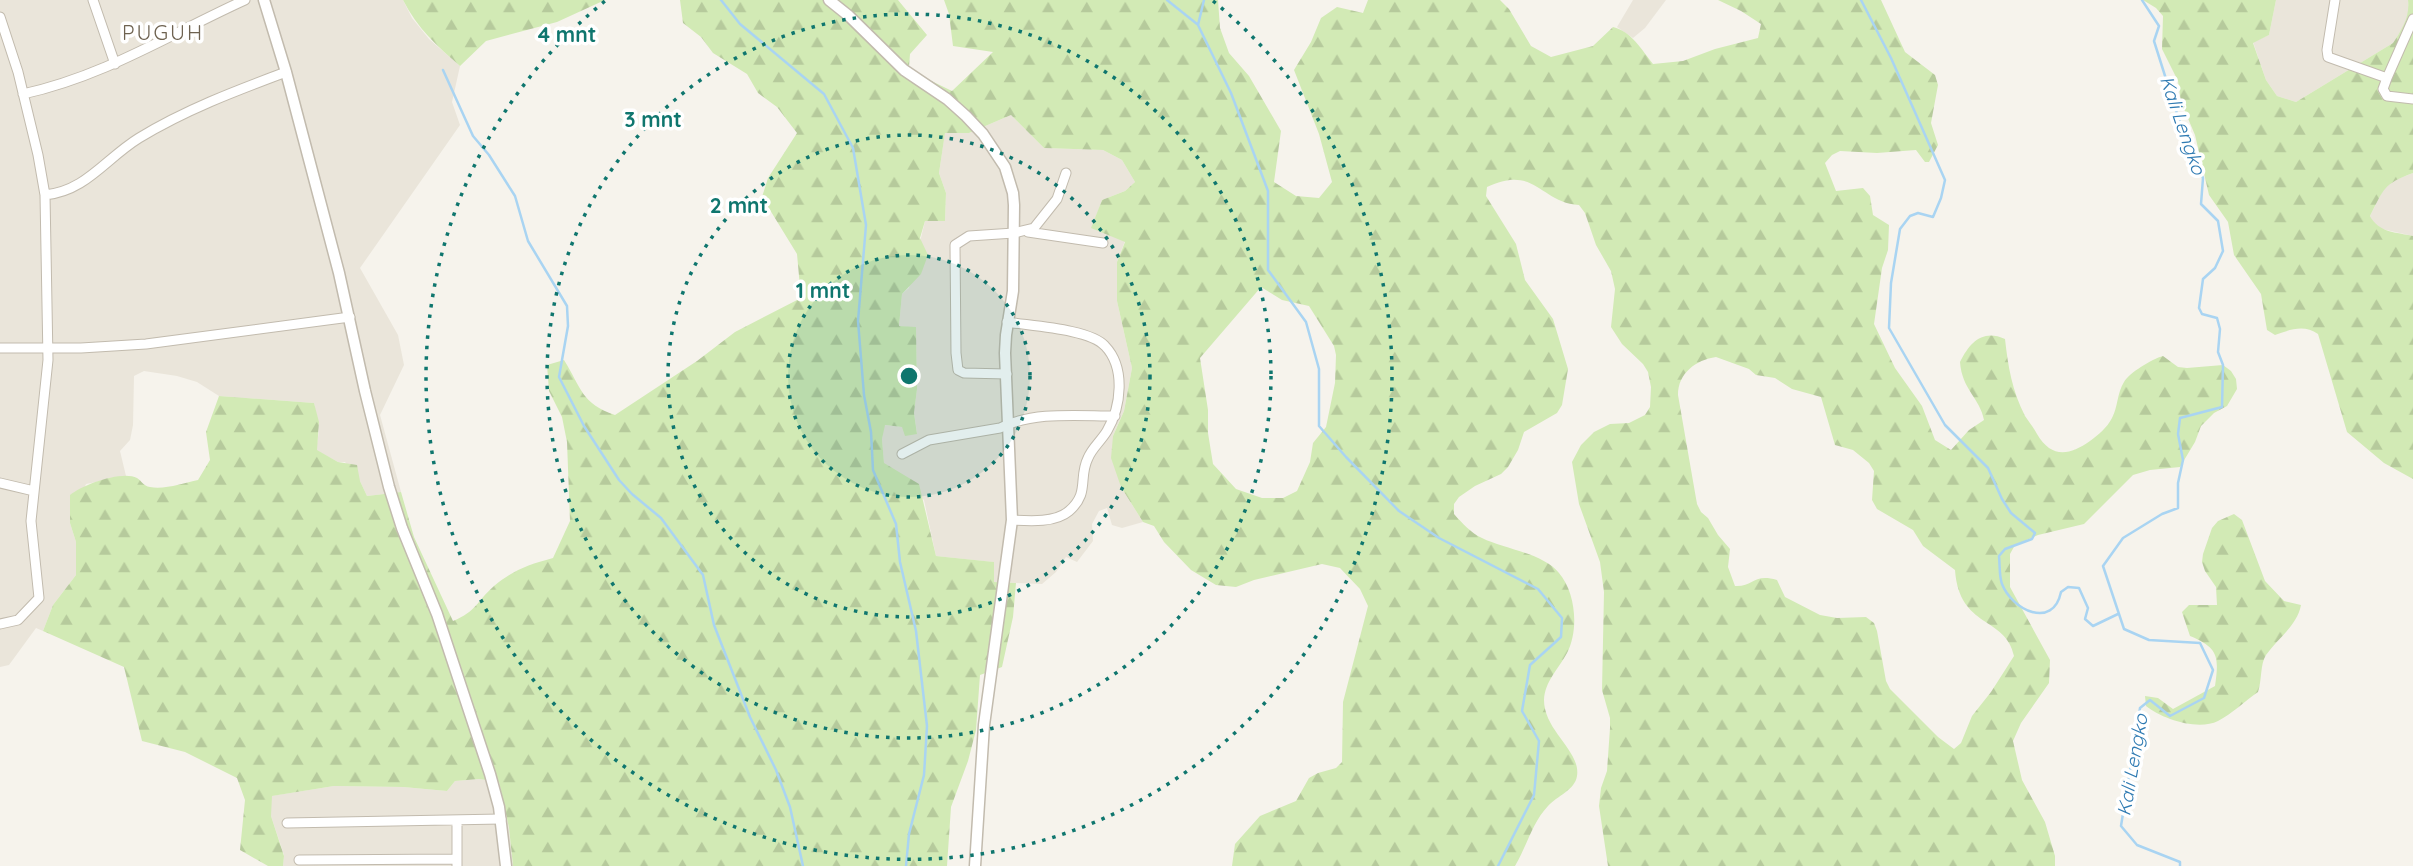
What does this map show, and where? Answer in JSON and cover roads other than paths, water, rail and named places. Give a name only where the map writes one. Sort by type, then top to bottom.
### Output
[{"type":"street","points":[[93,0],[115,64]]},
{"type":"street","points":[[23,94],[64,83],[115,64],[245,0]]},
{"type":"street","points":[[264,0],[286,72],[350,317],[389,487],[402,528],[437,614],[490,774],[501,819],[506,866]]},
{"type":"street","points":[[830,0],[904,70],[947,99],[982,134],[1005,167],[1013,193],[1019,232],[1007,322],[1012,520],[984,725],[975,866]]},
{"type":"street","points":[[2335,0],[2328,57],[2387,78]]},
{"type":"street","points":[[0,17],[13,52],[38,155],[44,195],[47,348],[46,389],[30,521],[39,598],[18,620],[0,624]]},
{"type":"street","points":[[2413,19],[2383,89],[2387,96],[2413,99]]},
{"type":"street","points":[[44,195],[59,194],[75,188],[136,139],[190,110],[286,72]]},
{"type":"street","points":[[1019,232],[1038,225],[1053,207],[1066,173]]},
{"type":"street","points":[[1007,374],[964,373],[958,370],[955,245],[969,236],[1019,232],[1103,243]]},
{"type":"street","points":[[0,348],[81,348],[146,344],[350,317]]},
{"type":"street","points":[[1007,322],[1077,333],[1098,340],[1105,346],[1115,364],[1119,389],[1115,416],[1087,460],[1082,494],[1070,510],[1063,515],[1043,519],[1012,520]]},
{"type":"street","points":[[902,454],[929,440],[999,428],[1009,423],[1044,418],[1115,416]]},
{"type":"street","points":[[0,483],[34,491]]},
{"type":"street","points":[[287,823],[501,819]]},
{"type":"street","points":[[299,860],[457,863],[457,821]]},
{"type":"waterway","points":[[721,0],[740,24],[824,94],[853,148],[866,225],[858,321],[873,470],[896,524],[900,562],[916,631],[927,726],[924,775],[909,834],[906,866]]},
{"type":"waterway","points":[[1167,0],[1197,24]]},
{"type":"waterway","points":[[1204,0],[1198,25],[1231,93],[1268,191],[1268,270],[1306,322],[1319,369],[1319,426],[1399,511],[1439,538],[1538,589],[1562,618],[1561,637],[1530,665],[1522,711],[1539,741],[1534,795],[1498,866]]},
{"type":"waterway","points":[[1861,0],[1891,58],[1945,180],[1933,217],[1918,213],[1910,216],[1900,229],[1891,283],[1889,328],[1945,425],[1988,468],[2011,513],[2035,533],[2032,539],[2005,549],[1999,556],[2001,581],[2014,602],[2032,612],[2041,613],[2057,604],[2061,592],[2068,587],[2079,588],[2088,608],[2085,619],[2093,626],[2118,614]]},
{"type":"waterway","name":"Kali Lengko","points":[[2142,0],[2159,26],[2154,41],[2178,117],[2203,178],[2201,204],[2218,221],[2223,251],[2215,268],[2203,279],[2199,308],[2202,314],[2217,318],[2220,329],[2218,352],[2223,365],[2222,407],[2180,418],[2178,434],[2183,460],[2178,483],[2178,508],[2162,514],[2123,538],[2103,566],[2124,629],[2149,640],[2200,643],[2213,670],[2204,698],[2170,716],[2150,700],[2140,708],[2121,826],[2137,845],[2180,862],[2180,866]]},
{"type":"waterway","points":[[443,70],[473,136],[489,155],[515,196],[528,241],[567,306],[568,326],[559,377],[584,426],[619,480],[661,518],[703,575],[714,625],[750,717],[776,770],[790,807],[803,866]]},
{"type":"district","name":"PUGUH","points":[[163,33]]}]
